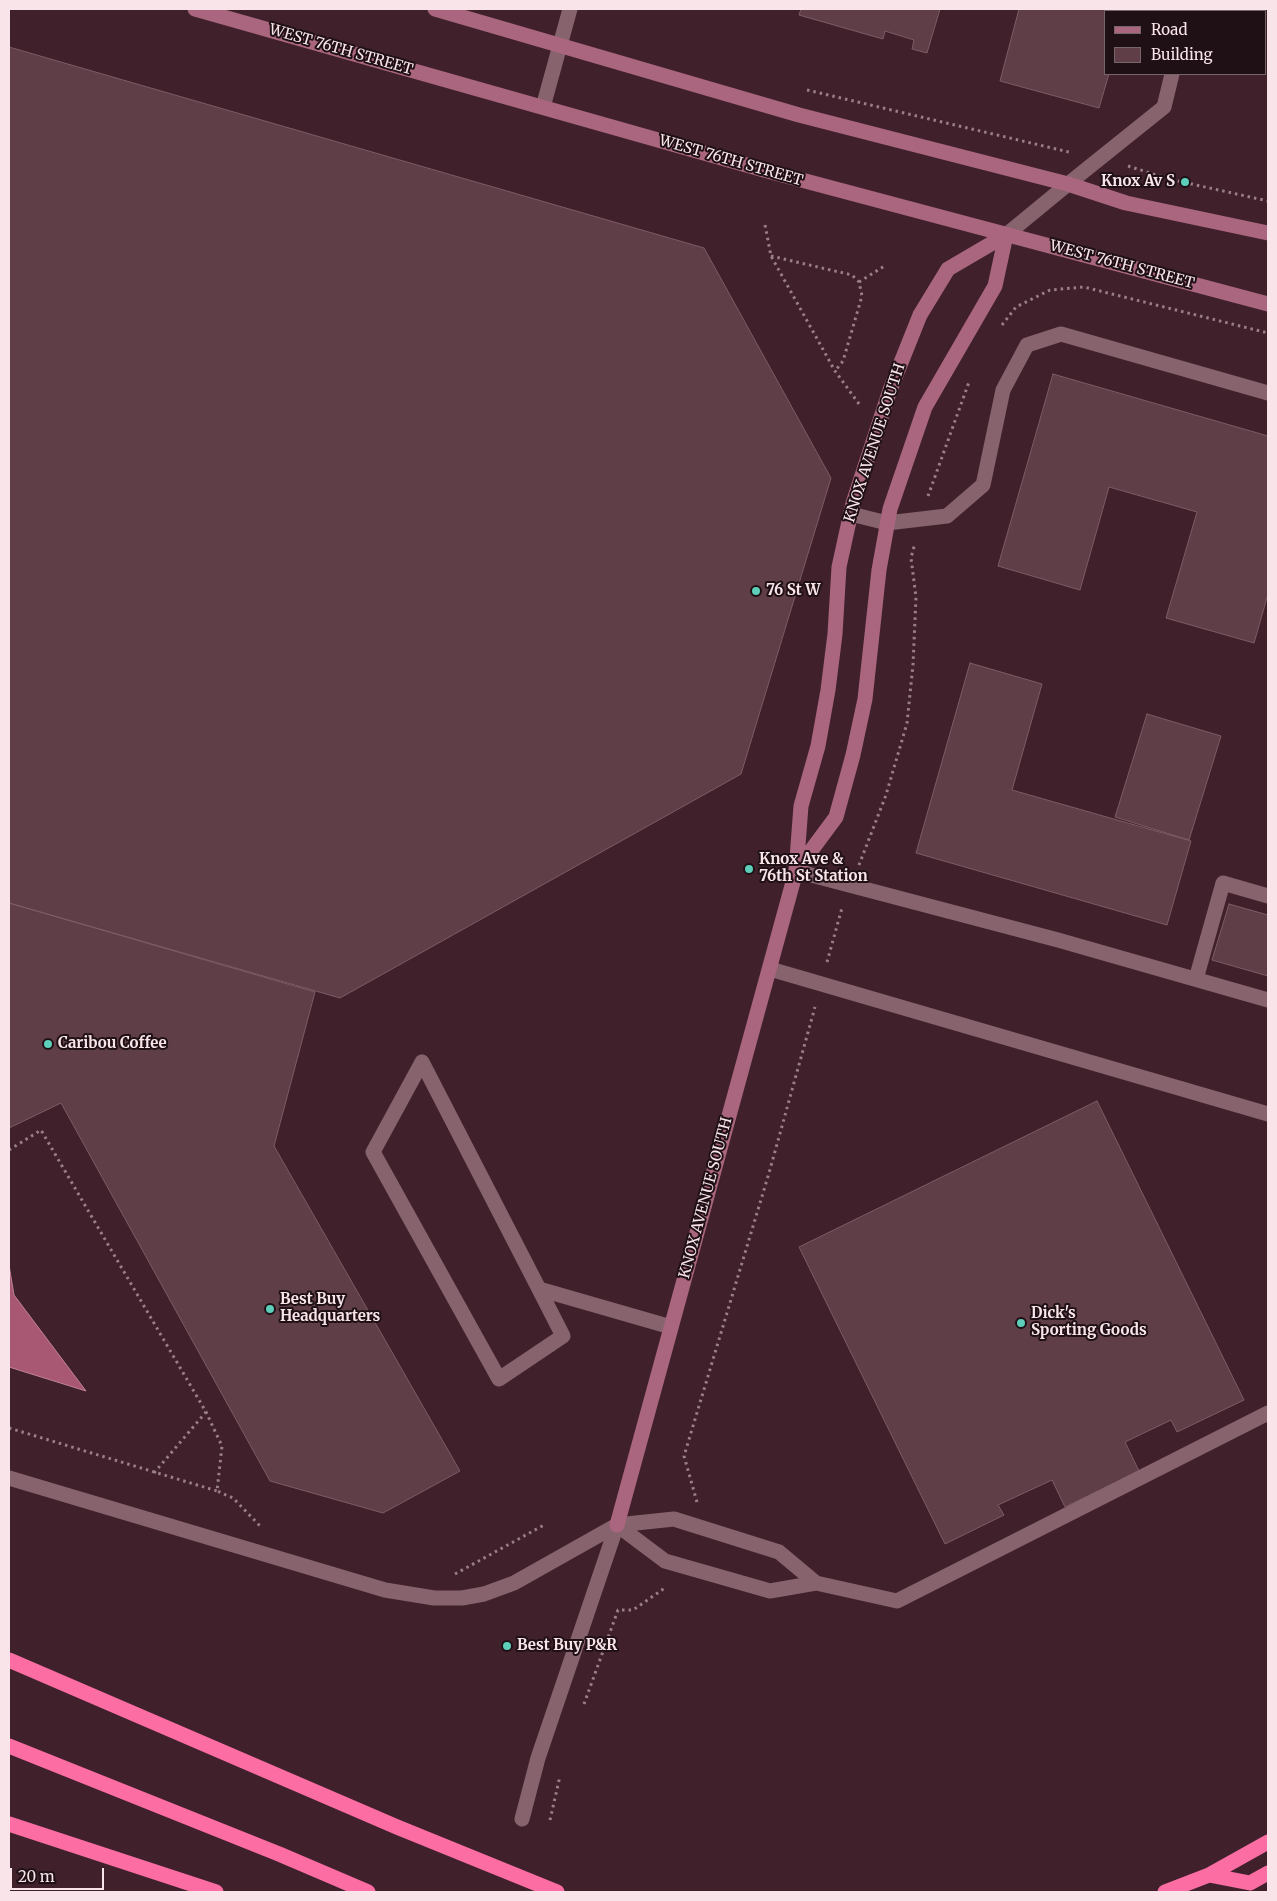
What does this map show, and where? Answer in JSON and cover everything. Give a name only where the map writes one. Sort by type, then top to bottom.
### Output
[{"type":"highway","points":[[9,1660],[406,1831],[557,1892]]},
{"type":"highway","points":[[9,1746],[280,1854],[368,1892]]},
{"type":"highway","points":[[9,1824],[216,1892]]},
{"type":"highway","points":[[1165,1892],[1209,1875],[1268,1842]]},
{"type":"highway","points":[[1209,1875],[1250,1883],[1268,1873]]},
{"type":"street","name":"WEST 76TH STREET","points":[[195,9],[764,170],[1268,304]]},
{"type":"street","points":[[435,9],[799,115],[1068,184],[1126,203],[1268,233]]},
{"type":"street","points":[[542,107],[570,9]]},
{"type":"street","name":"KNOX AVENUE SOUTH","points":[[617,1525],[796,871],[801,806],[818,746],[828,690],[835,634],[839,567],[851,514],[890,390],[920,314],[948,269],[1006,235],[1164,107],[1172,75]]},
{"type":"street","name":"KNOX AVENUE SOUTH","points":[[796,871],[836,817],[853,755],[865,699],[879,570],[890,509],[925,407],[995,286],[1006,235]]},
{"type":"street","points":[[851,514],[887,524],[947,516],[982,485],[1003,390],[1027,345],[1062,334],[1268,393]]},
{"type":"street","points":[[796,871],[1268,1000]]},
{"type":"street","points":[[1196,980],[1223,883],[1268,896]]},
{"type":"street","points":[[770,969],[1268,1114]]},
{"type":"street","points":[[539,1289],[563,1336],[499,1380],[373,1152],[422,1062],[539,1289],[671,1327]]},
{"type":"street","points":[[617,1525],[665,1561],[770,1591],[816,1583],[897,1600],[1268,1413]]},
{"type":"street","points":[[9,1478],[385,1590],[434,1598],[470,1596],[514,1583],[617,1525],[674,1519],[780,1552],[816,1583]]},
{"type":"street","points":[[522,1819],[538,1758],[617,1525]]},
{"type":"path","points":[[798,88],[1150,172],[1170,179],[1268,201]]},
{"type":"path","points":[[764,225],[771,256],[835,371],[858,404]]},
{"type":"path","points":[[771,256],[852,275],[859,282],[862,296],[843,361],[835,371]]},
{"type":"path","points":[[859,282],[886,265]]},
{"type":"path","points":[[1001,327],[1016,307],[1050,290],[1084,287],[1268,333]]},
{"type":"path","points":[[690,1524],[698,1499],[684,1456],[769,1173],[841,909],[886,795],[906,723],[913,664],[916,597],[911,558],[930,485],[964,393],[973,375]]},
{"type":"path","points":[[9,1150],[41,1130],[206,1412],[222,1446],[217,1491]]},
{"type":"path","points":[[154,1473],[206,1412]]},
{"type":"path","points":[[9,1428],[217,1491],[233,1498],[266,1532]]},
{"type":"path","points":[[452,1575],[544,1525]]},
{"type":"path","points":[[582,1710],[618,1610],[633,1610],[662,1590],[677,1565]]},
{"type":"path","points":[[550,1820],[561,1774]]},
{"type":"shaded area","points":[[9,1265],[14,1295],[86,1391],[9,1367]]},
{"type":"building","points":[[801,9],[940,9],[927,53],[912,49],[914,40],[885,31],[883,39],[799,15]]},
{"type":"building","points":[[1019,9],[1126,9],[1104,10],[1104,75],[1109,75],[1099,108],[1000,81]]},
{"type":"building","points":[[9,47],[704,248],[831,478],[741,774],[340,998],[9,903]]},
{"type":"building","points":[[1053,374],[1268,436],[1268,594],[1254,643],[1166,618],[1197,512],[1109,487],[1080,590],[998,566]]},
{"type":"building","points":[[970,663],[1042,684],[1012,790],[1191,841],[1167,925],[916,853]]},
{"type":"building","points":[[1147,714],[1221,736],[1189,840],[1115,817]]},
{"type":"building","name":"Best Buy Headquarters","points":[[9,903],[315,992],[274,1146],[460,1471],[383,1513],[270,1481],[61,1103],[9,1128]]},
{"type":"building","points":[[1229,904],[1268,915],[1268,976],[1212,960]]},
{"type":"building","name":"Dick's Sporting Goods","points":[[1097,1101],[1244,1400],[1177,1432],[1171,1420],[1125,1442],[1139,1471],[1065,1507],[1052,1480],[998,1505],[1004,1515],[945,1544],[799,1247]]},
{"type":"place","name":"Knox Av S","points":[[1185,182]]},
{"type":"place","name":"76 St W","points":[[756,591]]},
{"type":"place","name":"Knox Ave & 76th St Station","points":[[749,869]]},
{"type":"place","name":"Caribou Coffee","points":[[48,1044]]},
{"type":"place","name":"Best Buy Headquarters","points":[[270,1309]]},
{"type":"place","name":"Dick's Sporting Goods","points":[[1021,1323]]},
{"type":"place","name":"Best Buy P&R","points":[[507,1646]]}]
